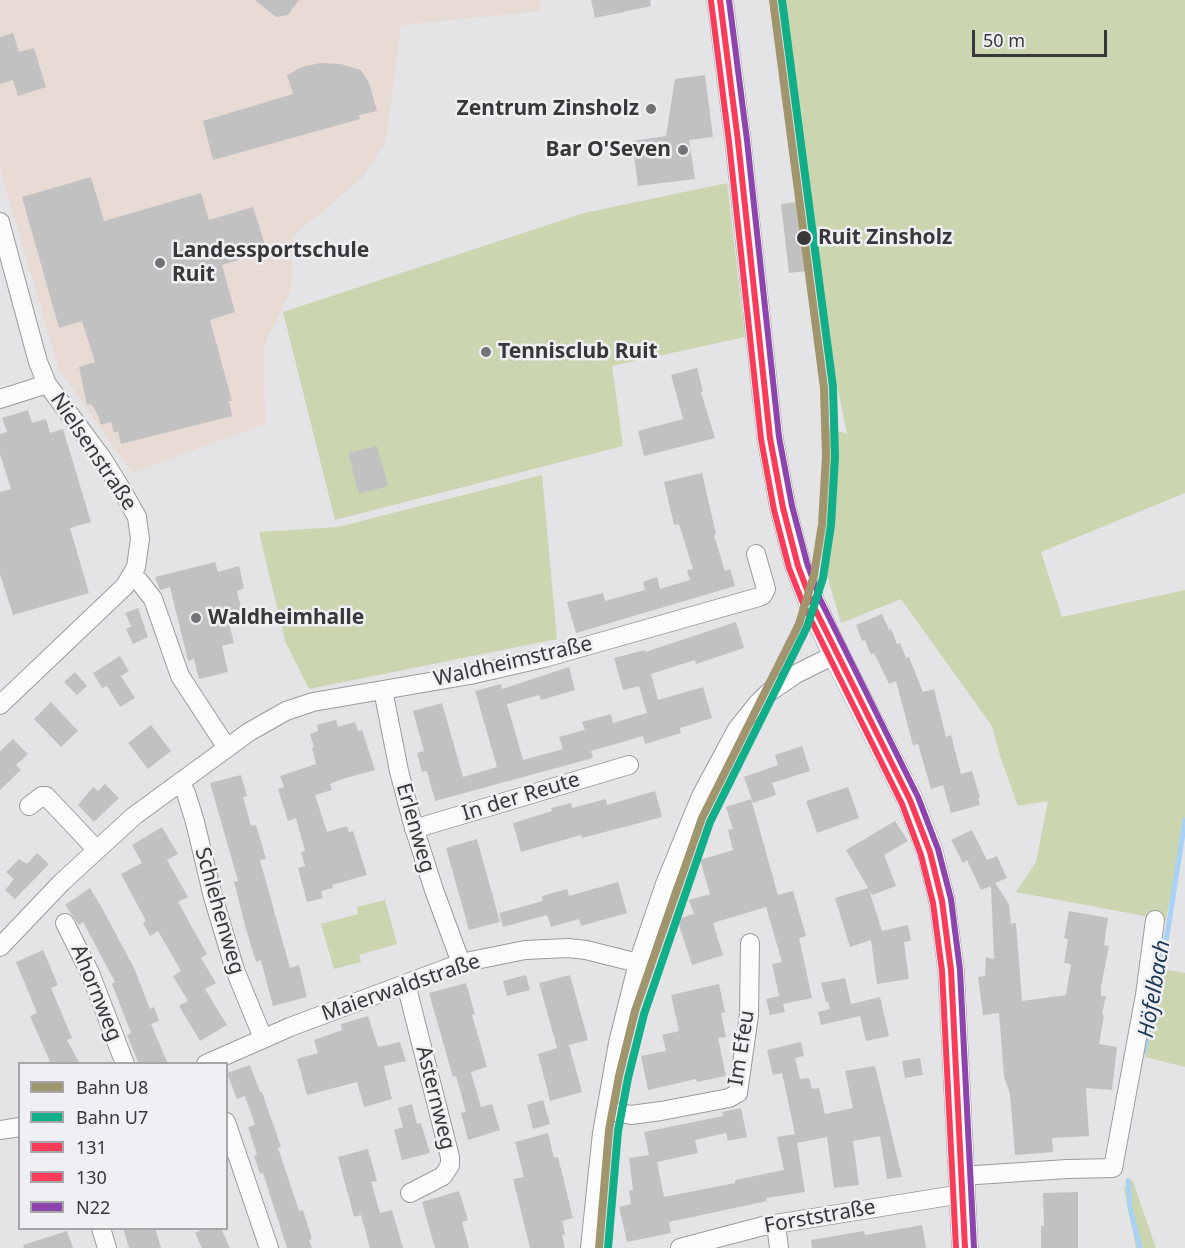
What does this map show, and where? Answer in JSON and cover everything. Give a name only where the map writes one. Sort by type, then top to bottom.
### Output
[{"type":"main road","points":[[720,0],[738,141],[770,438],[779,489],[798,566],[812,603],[836,654],[910,800],[937,877],[948,941],[964,1248]]},
{"type":"street","name":"Nielsenstraße","points":[[0,222],[38,362],[47,384],[102,459],[139,526],[139,551],[131,577],[117,595],[0,705]]},
{"type":"street","points":[[0,399],[47,384]]},
{"type":"street","name":"Waldheimstraße","points":[[0,947],[96,849],[134,816],[249,732],[286,711],[313,702],[470,675],[544,658],[759,597],[764,595],[766,589],[756,554]]},
{"type":"street","points":[[131,577],[140,581],[153,599],[180,676],[227,748]]},
{"type":"street","points":[[590,1248],[596,1181],[618,1043],[638,963],[665,884],[701,796],[737,729],[751,710],[768,693],[796,674],[836,654]]},
{"type":"street","name":"Erlenweg","points":[[383,690],[399,771],[414,829],[461,963]]},
{"type":"street","name":"In der Reute","points":[[414,829],[629,765]]},
{"type":"street","name":"Schlehenweg","points":[[180,782],[195,822],[213,897],[235,970],[263,1038]]},
{"type":"street","points":[[28,806],[42,796],[46,796],[96,849]]},
{"type":"street","name":"Forststraße","points":[[680,1248],[718,1236],[962,1185],[1067,1169],[1113,1168],[1145,995],[1155,920]]},
{"type":"street","name":"Ahornweg","points":[[65,923],[90,973],[124,1062]]},
{"type":"street","name":"Im Efeu","points":[[606,1110],[631,1115],[729,1098],[738,1093],[749,1015],[750,943]]},
{"type":"street","name":"Maierwaldstraße","points":[[210,1062],[263,1038],[461,963],[517,951],[552,948],[586,950],[638,963]]},
{"type":"street","name":"Asternweg","points":[[406,984],[450,1157],[450,1165],[443,1176],[410,1193]]},
{"type":"street","points":[[0,1130],[18,1127]]},
{"type":"street","points":[[228,1128],[269,1248]]},
{"type":"street","points":[[776,1224],[779,1248]]},
{"type":"street","points":[[102,1230],[107,1248]]},
{"type":"shaded area","name":"Landessportschule Ruit","points":[[0,0],[540,0],[541,11],[401,25],[386,141],[362,178],[293,236],[291,290],[264,346],[265,424],[132,473],[59,369],[0,169]]},
{"type":"green space","points":[[783,0],[1185,0],[1185,493],[1041,552],[1062,617],[1185,590],[1185,824],[1166,920],[1016,892],[1036,862],[1048,801],[1018,806],[992,726],[901,599],[841,623],[820,551],[820,519],[827,427],[847,434],[824,322],[806,161]]},
{"type":"green space","name":"Tennisclub Ruit","points":[[727,183],[745,337],[612,366],[623,446],[335,520],[283,312],[584,213]]},
{"type":"green space","points":[[542,475],[557,639],[309,689],[285,641],[259,532],[338,527]]},
{"type":"green space","points":[[385,900],[397,944],[359,955],[361,962],[334,969],[321,924],[358,914],[357,907]]},
{"type":"green space","points":[[1159,968],[1185,973],[1185,1067],[1145,1057]]},
{"type":"green space","points":[[1132,1179],[1156,1248],[1136,1248],[1124,1188]]},
{"type":"building","points":[[255,0],[299,0],[288,15],[276,17]]},
{"type":"building","points":[[591,0],[650,0],[651,6],[595,18]]},
{"type":"building","points":[[13,33],[19,52],[34,48],[46,87],[18,96],[13,80],[0,84],[0,37]]},
{"type":"building","points":[[320,63],[340,64],[361,70],[369,83],[377,111],[359,115],[360,119],[213,160],[203,121],[293,94],[287,75],[302,67]]},
{"type":"building","points":[[705,75],[713,137],[689,140],[695,179],[638,186],[632,141],[666,136],[675,79]]},
{"type":"building","points":[[91,177],[104,221],[201,193],[209,220],[253,207],[267,251],[222,265],[235,312],[210,320],[232,401],[229,401],[232,416],[121,444],[118,431],[114,433],[111,422],[101,425],[91,404],[87,405],[79,367],[95,362],[82,321],[59,328],[22,197]]},
{"type":"building","points":[[797,202],[807,271],[789,273],[781,204]]},
{"type":"building","points":[[697,368],[703,391],[701,392],[715,438],[644,456],[638,431],[683,419],[671,375]]},
{"type":"building","points":[[28,410],[32,423],[46,419],[50,433],[63,429],[91,522],[70,528],[89,593],[13,615],[0,574],[0,492],[11,489],[0,454],[0,434],[7,432],[2,418]]},
{"type":"building","points":[[377,446],[388,486],[359,494],[348,453]]},
{"type":"building","points":[[702,473],[716,534],[714,535],[725,571],[730,569],[735,586],[576,633],[567,602],[603,593],[605,601],[645,590],[643,582],[657,577],[660,589],[690,580],[687,570],[693,569],[679,524],[674,525],[664,482]]},
{"type":"building","name":"Waldheimhalle","points":[[215,562],[218,572],[239,566],[244,588],[237,591],[244,619],[229,623],[234,643],[222,646],[228,672],[199,679],[194,659],[188,661],[170,587],[160,590],[155,577]]},
{"type":"building","points":[[138,608],[148,637],[133,644],[126,629],[138,623],[131,626],[125,613]]},
{"type":"building","points":[[882,614],[897,644],[900,643],[906,658],[909,657],[923,692],[934,689],[946,737],[951,735],[961,774],[972,771],[980,797],[978,798],[980,805],[951,813],[943,785],[931,789],[918,744],[913,745],[896,681],[889,684],[874,653],[871,655],[865,640],[862,641],[856,625]]},
{"type":"building","points":[[736,622],[744,648],[696,664],[695,660],[651,674],[658,700],[703,687],[712,718],[680,728],[681,733],[645,744],[643,736],[591,751],[593,758],[435,801],[427,771],[422,772],[417,753],[424,751],[413,711],[442,703],[463,777],[497,767],[475,691],[501,684],[502,689],[569,667],[575,690],[541,700],[539,695],[507,704],[523,760],[563,749],[559,737],[585,730],[582,722],[611,714],[613,723],[647,713],[639,686],[623,690],[614,658],[645,650],[645,652]]},
{"type":"building","points":[[120,656],[129,671],[121,676],[135,698],[120,707],[107,686],[102,688],[93,673]]},
{"type":"building","points":[[75,672],[87,686],[77,695],[64,682]]},
{"type":"building","points":[[51,702],[78,731],[61,747],[34,719]]},
{"type":"building","points":[[336,720],[338,727],[355,722],[358,731],[362,730],[375,770],[339,780],[330,784],[332,790],[315,795],[327,832],[347,826],[349,832],[353,831],[367,875],[332,885],[333,888],[321,891],[323,898],[307,902],[298,868],[305,866],[301,852],[305,851],[296,818],[288,821],[278,789],[284,787],[280,776],[316,764],[310,734],[318,731],[317,725]]},
{"type":"building","points":[[151,725],[171,751],[148,769],[128,743]]},
{"type":"building","points":[[13,739],[28,754],[16,765],[21,770],[0,790],[0,751]]},
{"type":"building","points":[[802,746],[810,771],[772,783],[776,795],[753,803],[744,777],[778,765],[775,755]]},
{"type":"building","points":[[241,775],[247,796],[243,797],[251,826],[256,825],[266,859],[260,860],[290,968],[299,965],[307,997],[273,1006],[261,960],[256,962],[246,929],[234,882],[238,881],[210,783]]},
{"type":"building","points":[[105,784],[119,798],[94,822],[78,805],[93,787],[98,791]]},
{"type":"building","points":[[848,787],[859,818],[817,833],[806,801]]},
{"type":"building","points":[[655,791],[662,817],[582,838],[581,835],[521,852],[513,823],[571,803],[572,808],[606,799],[607,805]]},
{"type":"building","points":[[751,799],[778,895],[793,891],[806,936],[799,938],[812,998],[783,1004],[785,1012],[770,1015],[766,999],[779,996],[772,964],[782,962],[766,907],[713,923],[723,955],[692,965],[677,919],[694,914],[689,900],[710,894],[700,860],[733,850],[728,830],[733,829],[726,807]]},
{"type":"building","points":[[895,821],[908,841],[884,855],[896,886],[872,895],[869,890],[882,931],[908,925],[911,941],[904,942],[909,979],[877,984],[871,940],[850,947],[835,898],[868,888],[846,850]]},
{"type":"building","points":[[162,827],[178,854],[167,860],[188,897],[178,902],[207,954],[201,958],[216,983],[205,989],[227,1025],[200,1041],[179,1006],[188,1001],[173,976],[181,971],[158,931],[150,936],[143,923],[146,921],[121,874],[142,863],[132,845]]},
{"type":"building","points":[[972,830],[987,860],[997,856],[1007,878],[995,883],[1009,904],[1011,924],[1016,923],[1022,1001],[1066,995],[1071,964],[1064,963],[1068,939],[1064,938],[1069,911],[1108,918],[1104,945],[1109,946],[1101,987],[1101,996],[1106,996],[1099,1044],[1117,1047],[1112,1090],[1086,1088],[1089,1136],[1052,1138],[1053,1152],[1015,1155],[1010,1094],[1004,1076],[999,1013],[983,1015],[978,977],[985,976],[986,957],[994,959],[991,886],[981,890],[967,860],[963,863],[951,840]]},
{"type":"building","points":[[477,839],[500,922],[469,930],[446,848]]},
{"type":"building","points":[[37,853],[49,864],[15,899],[5,890],[14,879],[6,872],[19,859],[27,864]]},
{"type":"building","points":[[618,882],[627,913],[581,926],[579,919],[551,927],[547,915],[503,927],[499,913],[543,901],[542,896],[567,889],[569,896]]},
{"type":"building","points":[[90,888],[134,968],[150,1009],[154,1007],[159,1021],[151,1024],[167,1062],[138,1062],[127,1035],[131,1033],[112,984],[115,982],[83,922],[79,925],[65,905]]},
{"type":"building","points":[[43,950],[58,985],[51,988],[72,1038],[67,1040],[79,1062],[50,1062],[30,1016],[37,1013],[16,962]]},
{"type":"building","points":[[526,975],[530,990],[507,996],[503,981]]},
{"type":"building","points":[[570,975],[588,1040],[569,1045],[582,1092],[550,1101],[538,1054],[557,1048],[539,983]]},
{"type":"building","points":[[845,978],[851,1004],[880,997],[889,1036],[866,1041],[860,1016],[821,1025],[818,1012],[830,1009],[821,983]]},
{"type":"building","points":[[466,983],[475,1014],[472,1015],[487,1067],[471,1072],[481,1107],[492,1104],[500,1130],[468,1140],[461,1113],[466,1112],[456,1076],[453,1077],[429,993]]},
{"type":"building","points":[[719,984],[725,1012],[721,1013],[726,1037],[718,1038],[726,1076],[697,1082],[696,1079],[648,1090],[641,1056],[666,1051],[662,1035],[679,1031],[671,995]]},
{"type":"building","points":[[368,1016],[378,1047],[400,1042],[406,1061],[384,1066],[392,1099],[364,1107],[357,1082],[307,1095],[297,1059],[318,1053],[314,1040],[342,1030],[341,1024]]},
{"type":"building","points":[[801,1042],[804,1056],[795,1058],[800,1079],[809,1078],[812,1089],[819,1088],[825,1114],[853,1108],[845,1071],[875,1066],[902,1177],[887,1179],[880,1136],[853,1141],[859,1185],[834,1188],[827,1137],[797,1143],[805,1192],[766,1198],[767,1201],[669,1222],[671,1233],[627,1242],[619,1207],[631,1204],[629,1191],[633,1190],[629,1158],[649,1155],[644,1132],[723,1116],[722,1112],[741,1108],[747,1137],[728,1141],[726,1133],[695,1140],[698,1153],[657,1162],[664,1197],[735,1183],[735,1180],[784,1170],[777,1137],[795,1134],[782,1073],[773,1075],[767,1050]]},
{"type":"building","points":[[920,1058],[923,1075],[905,1078],[902,1061]]},
{"type":"building","points":[[250,1065],[281,1147],[278,1148],[299,1211],[303,1210],[312,1239],[309,1240],[312,1248],[287,1248],[263,1173],[260,1174],[254,1156],[257,1155],[248,1127],[255,1125],[245,1096],[237,1099],[228,1073]]},
{"type":"building","points":[[543,1100],[550,1124],[533,1129],[527,1105]]},
{"type":"building","points":[[412,1104],[417,1124],[421,1123],[430,1153],[402,1160],[394,1130],[403,1127],[398,1108]]},
{"type":"building","points":[[548,1133],[554,1158],[558,1157],[573,1218],[562,1221],[565,1248],[530,1248],[513,1179],[524,1177],[515,1142]]},
{"type":"building","points":[[368,1149],[377,1181],[371,1182],[380,1213],[392,1210],[403,1248],[370,1248],[361,1215],[354,1217],[338,1157]]},
{"type":"building","points":[[459,1191],[468,1220],[462,1222],[469,1248],[435,1248],[422,1202]]},
{"type":"building","points":[[1078,1192],[1078,1248],[1041,1248],[1041,1226],[1044,1226],[1043,1193]]},
{"type":"building","points":[[922,1225],[926,1248],[812,1248],[811,1240],[864,1231],[865,1235]]},
{"type":"building","points":[[124,1230],[156,1230],[161,1248],[129,1248]]},
{"type":"building","points":[[201,1230],[222,1230],[230,1248],[202,1248],[195,1233]]},
{"type":"building","points":[[67,1231],[73,1248],[24,1248],[23,1245]]},
{"type":"waterway","name":"Höfelbach","points":[[1144,1052],[1163,961],[1185,820]]},
{"type":"waterway","points":[[1128,1181],[1130,1208],[1140,1248]]},
{"type":"rail line","name":"U8","points":[[599,1248],[609,1130],[635,1011],[702,818],[799,624],[814,575],[822,524],[826,456],[824,388],[773,0]]},
{"type":"rail line","name":"U7","points":[[608,1248],[618,1131],[644,1014],[710,822],[807,627],[823,578],[831,525],[835,457],[833,387],[782,0]]},
{"type":"transit line","name":"131","points":[[720,0],[738,141],[770,438],[783,508],[798,566],[812,603],[910,800],[930,852],[942,901],[951,970],[965,1248]]},
{"type":"transit line","name":"N22","points":[[729,0],[747,140],[779,437],[792,506],[807,563],[820,599],[918,797],[938,849],[951,899],[960,970],[974,1248]]},
{"type":"transit line","name":"130","points":[[711,1],[729,142],[761,439],[774,510],[789,568],[804,606],[902,804],[921,855],[933,903],[942,971],[956,1248]]},
{"type":"place","name":"Zentrum Zinsholz","points":[[651,109]]},
{"type":"place","name":"Bar O'Seven","points":[[683,150]]},
{"type":"place","name":"Ruit Zinsholz","points":[[804,238]]},
{"type":"place","name":"Landessportschule Ruit","points":[[160,263]]},
{"type":"place","name":"Tennisclub Ruit","points":[[486,352]]},
{"type":"place","name":"Waldheimhalle","points":[[196,618]]}]
